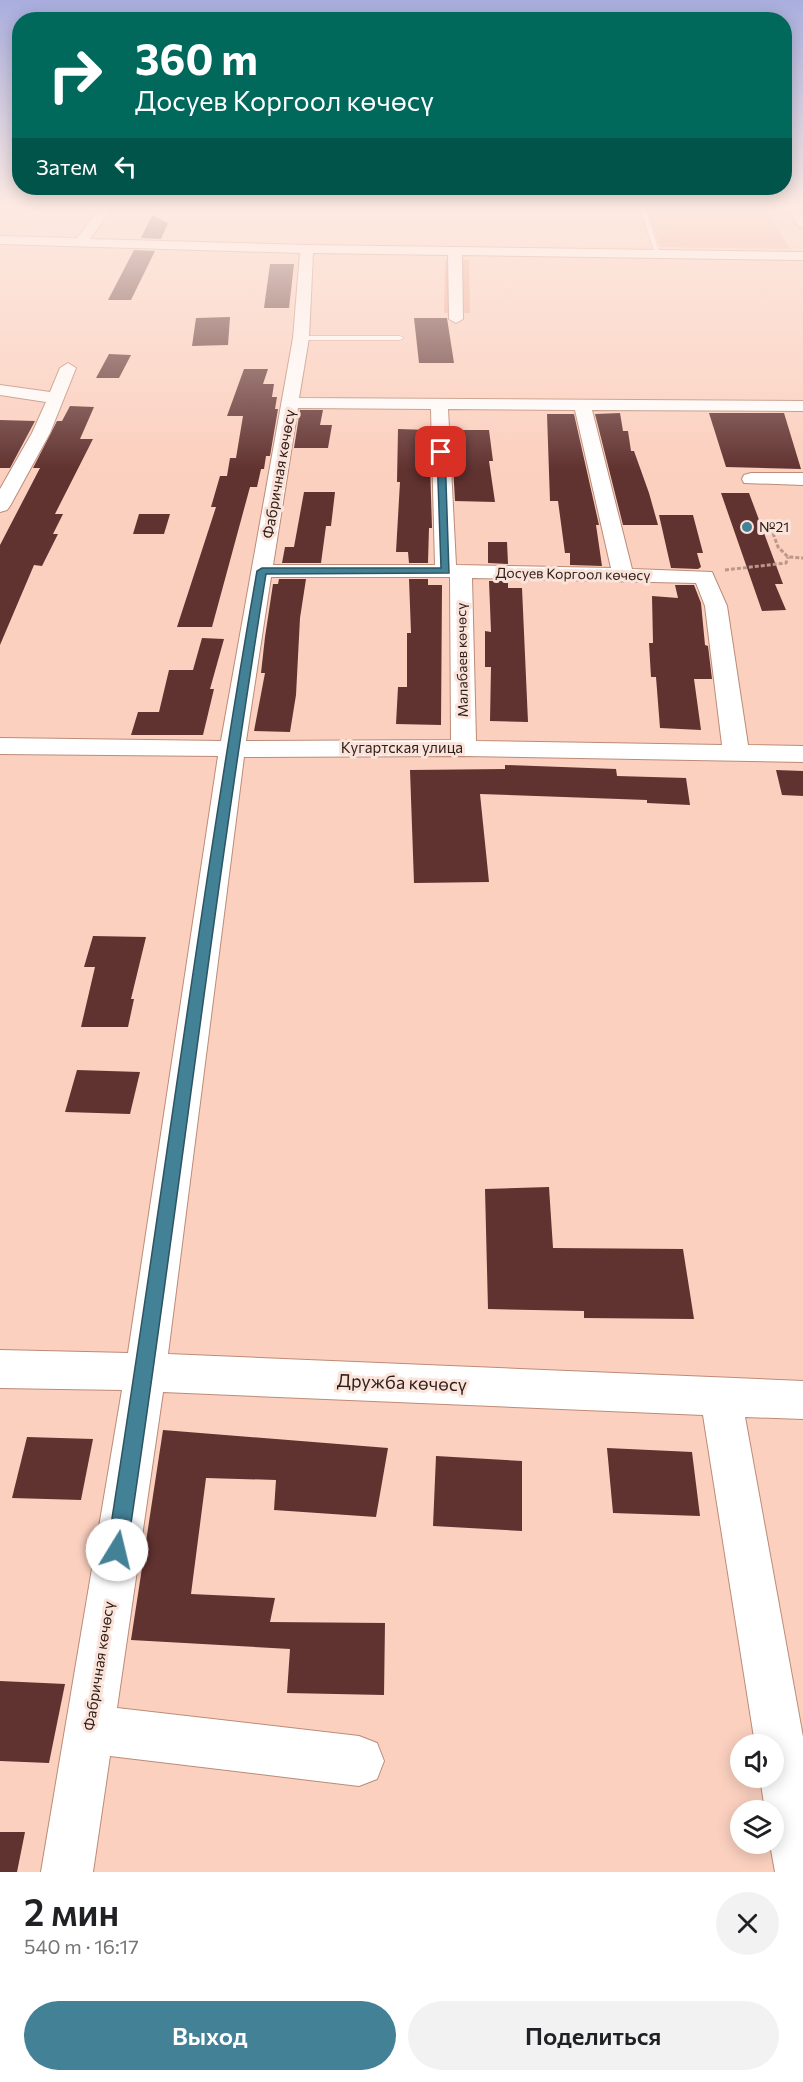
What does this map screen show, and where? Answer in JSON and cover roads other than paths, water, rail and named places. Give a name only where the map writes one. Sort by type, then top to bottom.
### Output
[{"type":"street","name":"Фабричная көчөсү","points":[[67,1872],[145,1372],[232,749],[291,403],[301,338],[304,295]]},
{"type":"street","points":[[456,295],[456,319]]},
{"type":"street","points":[[0,506],[41,433],[68,368]]},
{"type":"street","points":[[0,390],[55,398]]},
{"type":"street","points":[[291,403],[803,406]]},
{"type":"street","points":[[582,404],[623,574]]},
{"type":"street","name":"Малабаев көчөсү","points":[[439,405],[453,571],[464,748]]},
{"type":"street","points":[[751,479],[803,479]]},
{"type":"street","name":"Досуев Коргоол көчөсү","points":[[262,571],[453,571],[704,577],[716,606],[736,753]]},
{"type":"street","name":"Кугартская улица","points":[[0,746],[232,749],[464,748],[803,754]]},
{"type":"street","name":"Дружба көчөсү","points":[[0,1369],[145,1372],[803,1400]]},
{"type":"street","points":[[721,1397],[801,1872]]},
{"type":"street","points":[[90,1729],[359,1761]]},
{"type":"lane","points":[[301,338],[400,338]]},
{"type":"place","name":"№21","points":[[747,527]]}]
